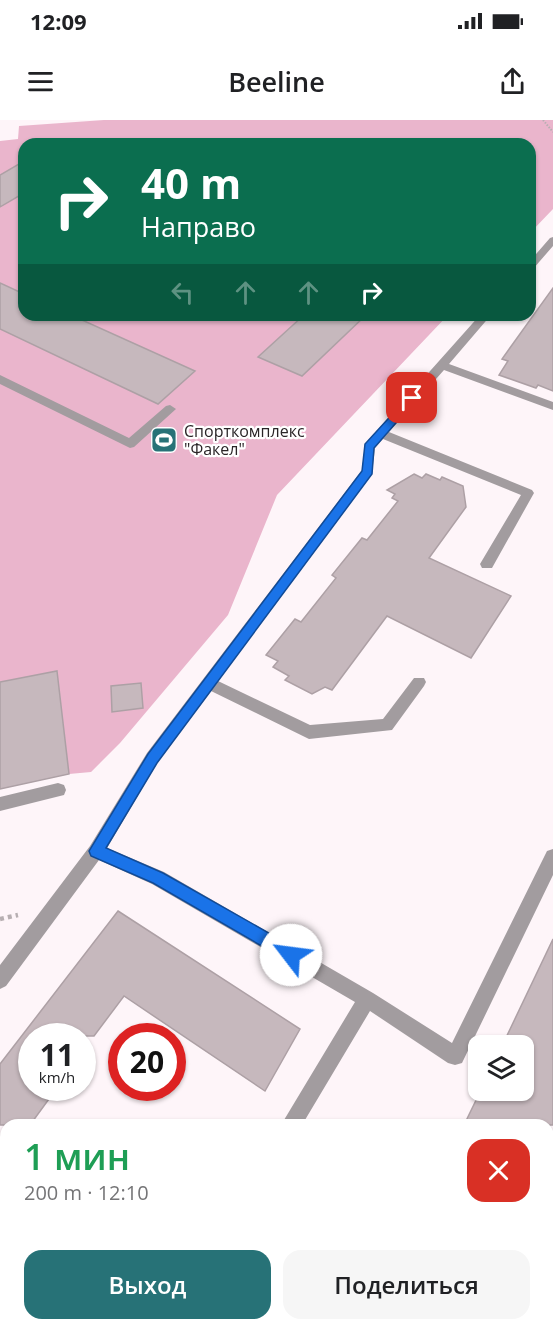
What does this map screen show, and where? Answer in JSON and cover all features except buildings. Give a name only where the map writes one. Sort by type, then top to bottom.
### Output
[{"type":"street","points":[[536,260],[553,240]]},
{"type":"street","points":[[0,980],[96,851],[153,758],[368,471],[369,447],[481,321]]},
{"type":"street","points":[[442,365],[553,406]]},
{"type":"street","points":[[0,379],[130,444],[170,409]]},
{"type":"street","points":[[381,434],[528,492],[486,564]]},
{"type":"street","points":[[209,683],[309,732],[387,725],[419,682]]},
{"type":"street","points":[[0,804],[58,790]]},
{"type":"street","points":[[96,851],[158,878],[367,999],[455,1056],[553,857]]},
{"type":"street","points":[[295,1119],[367,999]]},
{"type":"path","points":[[543,120],[553,132]]},
{"type":"shaded area","name":"Спорткомплекс \"Факел\"","points":[[104,120],[553,120],[553,209],[536,227],[536,138],[18,138],[19,126]]},
{"type":"shaded area","name":"Спорткомплекс \"Факел\"","points":[[18,139],[18,321],[442,321],[277,495],[228,615],[120,743],[91,772],[69,774],[57,671],[0,682],[0,141]]},
{"type":"place","name":"Спорткомплекс \"Факел\"","points":[[164,440]]},
{"type":"route","points":[[291,955],[158,878],[96,851],[153,758],[368,471],[369,447],[412,398]]}]
